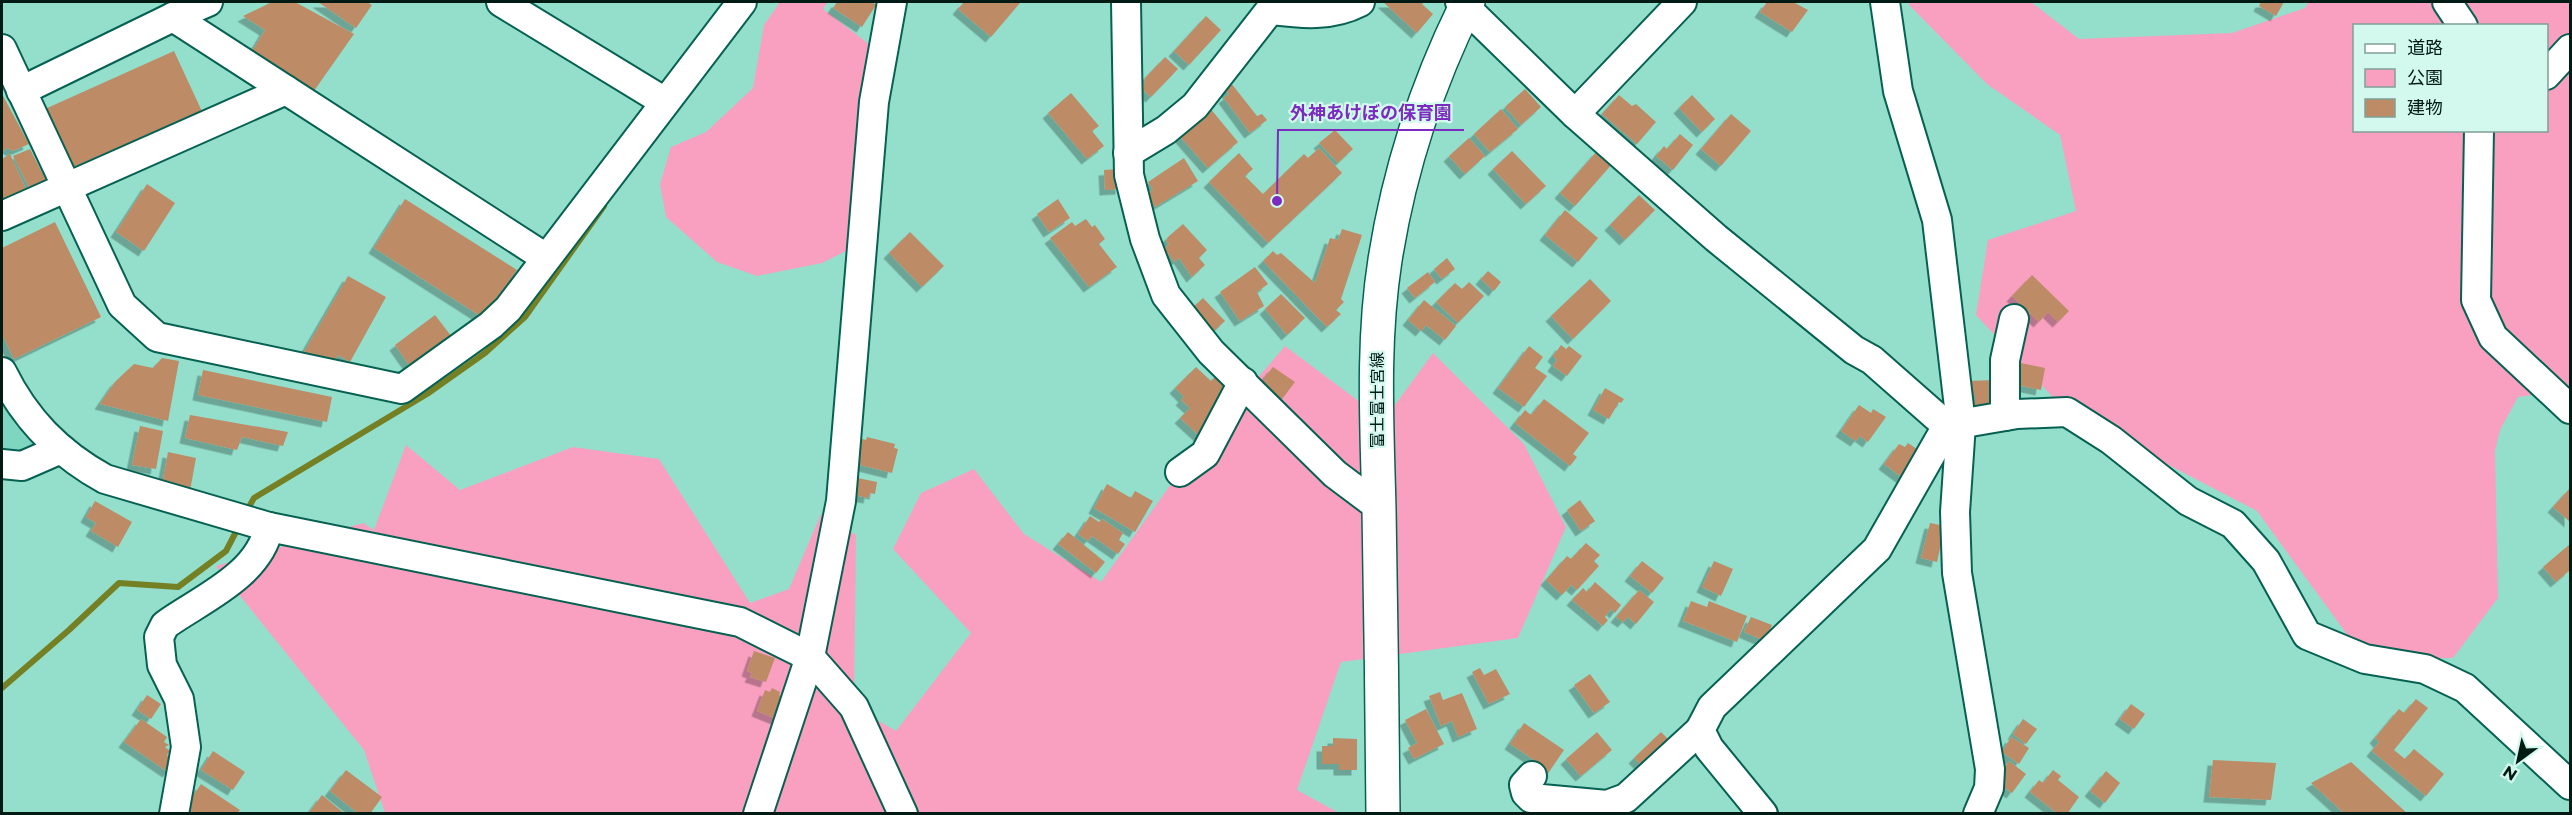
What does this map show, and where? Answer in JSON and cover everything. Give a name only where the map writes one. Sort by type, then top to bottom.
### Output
[{"type":"main road","name":"富士富士宮線","points":[[1383,813],[1379,507],[1375,391],[1377,321],[1393,213],[1434,77],[1464,3]]},
{"type":"street","points":[[21,91],[172,17],[208,2]]},
{"type":"street","points":[[501,2],[665,102]]},
{"type":"street","points":[[2,49],[122,305],[157,337],[402,388],[491,325],[508,309],[742,2]]},
{"type":"street","points":[[758,813],[810,657],[842,501],[874,102],[892,2]]},
{"type":"street","points":[[1126,2],[1129,175],[1146,239],[1166,295],[1211,352],[1335,474],[1379,507]]},
{"type":"street","points":[[1128,153],[1166,130],[1195,106],[1270,10],[1313,15],[1345,10],[1360,2]]},
{"type":"street","points":[[1575,114],[1682,2]]},
{"type":"street","points":[[1885,2],[1898,92],[1937,220],[1954,425],[1957,573],[1990,769],[1989,788],[1978,813]]},
{"type":"street","points":[[2447,2],[2462,24]]},
{"type":"street","points":[[1464,3],[1575,114],[1725,246],[1854,350],[1872,360],[1954,425]]},
{"type":"street","points":[[172,17],[546,258]]},
{"type":"street","points":[[2548,74],[2571,49]]},
{"type":"street","points":[[2,216],[286,90]]},
{"type":"street","points":[[2479,132],[2476,300],[2493,337],[2569,404]]},
{"type":"street","points":[[2005,416],[2005,360],[2014,319]]},
{"type":"street","points":[[2,372],[15,399],[41,432],[80,465],[105,478],[269,528],[740,622],[810,657],[858,712],[903,813]]},
{"type":"street","points":[[1180,472],[1205,454],[1216,438],[1243,382]]},
{"type":"street","points":[[1532,776],[1524,785],[1526,793],[1531,798],[1607,805],[1626,798],[1700,730],[1712,707],[1877,549],[1954,425],[2005,416],[2067,412],[2111,440],[2188,501],[2232,524],[2266,561],[2307,635],[2365,658],[2426,669],[2465,688],[2571,784]]},
{"type":"street","points":[[2,464],[22,466],[61,449]]},
{"type":"street","points":[[174,813],[186,747],[179,699],[162,665],[159,637],[165,625],[235,578],[255,558],[267,539],[269,528]]},
{"type":"street","points":[[1700,730],[1708,748],[1763,813]]},
{"type":"shaded area","points":[[2,364],[46,456],[2,456]]},
{"type":"green space","points":[[780,2],[828,2],[823,9],[874,48],[851,209],[850,249],[822,263],[757,276],[717,262],[666,217],[660,184],[671,147],[706,132],[753,88],[764,25]]},
{"type":"green space","points":[[1909,2],[2031,2],[2079,39],[2232,33],[2305,8],[2309,2],[2570,2],[2570,390],[2518,397],[2500,430],[2495,451],[2498,598],[2453,658],[2365,659],[2257,511],[2067,412],[1976,315],[1988,240],[2076,211],[2060,135],[1987,84],[1909,5]]},
{"type":"green space","points":[[1285,346],[1384,420],[1433,353],[1524,444],[1566,527],[1518,638],[1341,662],[1297,790],[1341,814],[385,813],[364,750],[216,566],[363,523],[374,530],[406,445],[460,490],[573,447],[659,459],[750,603],[789,589],[821,514],[856,535],[854,707],[896,731],[971,633],[893,549],[921,493],[974,469],[1024,534],[1101,582],[1194,452]]},
{"type":"building","points":[[272,2],[295,2],[354,34],[309,98],[248,58],[265,30],[243,16]]},
{"type":"building","points":[[318,2],[367,2],[372,5],[356,28]]},
{"type":"building","points":[[837,2],[872,2],[876,5],[862,27],[833,8]]},
{"type":"building","points":[[964,2],[1020,3],[991,37],[958,9]]},
{"type":"building","points":[[1383,2],[1425,2],[1422,4],[1433,14],[1417,33]]},
{"type":"building","points":[[1767,2],[1793,2],[1808,10],[1792,32],[1760,12]]},
{"type":"building","points":[[2261,2],[2284,2],[2276,16],[2259,6]]},
{"type":"building","points":[[1206,16],[1221,30],[1189,65],[1174,51]]},
{"type":"building","points":[[174,51],[205,118],[75,176],[45,109]]},
{"type":"building","points":[[1165,57],[1178,69],[1151,97],[1143,90],[1145,78]]},
{"type":"building","points":[[1231,83],[1257,116],[1262,114],[1267,120],[1250,133],[1224,98],[1229,94],[1224,88]]},
{"type":"building","points":[[1525,89],[1541,107],[1521,125],[1505,107]]},
{"type":"building","points":[[1071,93],[1099,126],[1092,131],[1104,146],[1087,159],[1048,113]]},
{"type":"building","points":[[2,94],[29,144],[13,151],[8,148],[2,152]]},
{"type":"building","points":[[1619,95],[1632,106],[1636,104],[1656,122],[1637,144],[1602,114]]},
{"type":"building","points":[[1692,95],[1715,119],[1702,132],[1679,108]]},
{"type":"building","points":[[1209,107],[1238,142],[1208,168],[1178,134]]},
{"type":"building","points":[[1501,109],[1518,129],[1490,152],[1474,134]]},
{"type":"building","points":[[1731,114],[1751,131],[1721,166],[1701,149]]},
{"type":"building","points":[[1335,130],[1353,149],[1338,163],[1319,143]]},
{"type":"building","points":[[1680,134],[1693,145],[1673,170],[1656,156],[1664,146],[1667,149]]},
{"type":"building","points":[[1469,138],[1485,156],[1465,174],[1449,156]]},
{"type":"building","points":[[1319,148],[1342,173],[1268,243],[1209,182],[1239,153],[1253,169],[1245,176],[1263,194],[1304,154],[1308,158]]},
{"type":"building","points":[[30,149],[51,190],[35,199],[13,156]]},
{"type":"building","points":[[1598,150],[1613,163],[1575,206],[1560,193]]},
{"type":"building","points":[[1512,151],[1546,186],[1526,204],[1493,169]]},
{"type":"building","points":[[10,154],[30,198],[2,210],[2,159]]},
{"type":"building","points":[[1184,158],[1198,181],[1155,207],[1146,194],[1153,190],[1148,182]]},
{"type":"building","points":[[1120,169],[1121,189],[1105,190],[1104,170]]},
{"type":"building","points":[[147,184],[175,203],[144,251],[116,232]]},
{"type":"building","points":[[1639,195],[1655,210],[1625,240],[1610,225]]},
{"type":"building","points":[[405,199],[517,270],[485,319],[374,248]]},
{"type":"building","points":[[1058,199],[1070,218],[1049,232],[1037,214]]},
{"type":"building","points":[[1565,210],[1598,238],[1578,262],[1545,235]]},
{"type":"building","points":[[1086,219],[1092,227],[1095,225],[1105,239],[1099,244],[1117,267],[1089,287],[1050,238],[1072,222],[1075,226]]},
{"type":"building","points":[[55,222],[101,317],[14,359],[2,334],[2,248]]},
{"type":"building","points":[[1183,224],[1207,250],[1199,258],[1205,265],[1192,277],[1179,258],[1175,262],[1164,249],[1169,244],[1166,241],[1168,237]]},
{"type":"building","points":[[1342,229],[1362,235],[1341,299],[1344,302],[1336,310],[1341,314],[1327,327],[1263,261],[1273,251],[1277,255],[1281,253],[1315,283],[1330,238],[1338,240]]},
{"type":"building","points":[[910,232],[944,266],[922,287],[889,253]]},
{"type":"building","points":[[1447,258],[1455,269],[1442,279],[1434,269]]},
{"type":"building","points":[[1255,267],[1268,284],[1257,292],[1264,306],[1240,321],[1220,292]]},
{"type":"building","points":[[1488,271],[1501,282],[1494,291],[1481,279]]},
{"type":"building","points":[[1428,272],[1435,282],[1415,298],[1407,288]]},
{"type":"building","points":[[2032,275],[2069,311],[2058,322],[2048,312],[2039,322],[2012,296]]},
{"type":"building","points":[[348,276],[386,297],[350,362],[338,355],[331,368],[304,352]]},
{"type":"building","points":[[1590,279],[1611,301],[1573,339],[1551,316]]},
{"type":"building","points":[[1469,282],[1484,296],[1458,323],[1436,302],[1455,283],[1462,289]]},
{"type":"building","points":[[1281,294],[1305,318],[1287,335],[1265,309]]},
{"type":"building","points":[[1203,298],[1225,321],[1211,334],[1190,310]]},
{"type":"building","points":[[1424,300],[1456,326],[1445,340],[1426,325],[1421,331],[1408,320]]},
{"type":"building","points":[[435,315],[455,341],[414,372],[395,345]]},
{"type":"building","points":[[1561,345],[1566,349],[1569,346],[1582,356],[1567,376],[1553,366],[1557,360],[1553,356]]},
{"type":"building","points":[[1529,346],[1543,357],[1535,368],[1547,376],[1524,407],[1498,388]]},
{"type":"building","points":[[162,358],[179,361],[168,421],[100,404],[115,382],[134,364],[153,368]]},
{"type":"building","points":[[2021,363],[2045,368],[2041,390],[2017,385]]},
{"type":"building","points":[[1196,367],[1211,381],[1219,373],[1231,385],[1223,401],[1204,422],[1212,430],[1203,439],[1180,418],[1190,408],[1181,400],[1184,397],[1175,388]]},
{"type":"building","points":[[1273,367],[1295,382],[1279,403],[1260,389],[1266,381],[1263,379]]},
{"type":"building","points":[[203,370],[332,397],[327,422],[198,395]]},
{"type":"building","points":[[1994,380],[1995,406],[1975,407],[1975,395],[1969,395],[1969,381]]},
{"type":"building","points":[[1605,388],[1624,399],[1621,403],[1619,402],[1609,419],[1593,410]]},
{"type":"building","points":[[1544,399],[1589,433],[1573,454],[1577,457],[1570,466],[1515,423],[1525,410],[1531,415]]},
{"type":"building","points":[[1859,405],[1871,413],[1873,409],[1886,417],[1868,442],[1860,436],[1856,441],[1841,431]]},
{"type":"building","points":[[190,415],[288,432],[283,446],[242,437],[237,450],[185,438]]},
{"type":"building","points":[[140,426],[163,431],[156,469],[132,465]]},
{"type":"building","points":[[867,437],[895,444],[894,448],[898,449],[892,473],[852,463],[858,438],[866,440]]},
{"type":"building","points":[[1908,443],[1923,453],[1904,479],[1884,464],[1899,444],[1905,447]]},
{"type":"building","points":[[168,452],[196,458],[190,491],[162,485]]},
{"type":"building","points":[[853,477],[877,482],[875,494],[870,493],[869,498],[849,494]]},
{"type":"building","points":[[1107,484],[1131,498],[1135,491],[1153,501],[1135,532],[1094,508]]},
{"type":"building","points":[[2570,488],[2570,522],[2553,507]]},
{"type":"building","points":[[1580,500],[1595,521],[1581,531],[1567,510]]},
{"type":"building","points":[[95,501],[132,522],[118,547],[91,531],[96,523],[86,517]]},
{"type":"building","points":[[1090,516],[1099,522],[1102,519],[1123,533],[1119,540],[1125,544],[1118,554],[1092,536],[1088,541],[1078,534]]},
{"type":"building","points":[[1930,523],[1945,526],[1937,562],[1921,558]]},
{"type":"building","points":[[1068,532],[1105,562],[1096,573],[1058,544]]},
{"type":"building","points":[[1586,543],[1600,555],[1594,561],[1599,566],[1577,590],[1571,585],[1562,595],[1546,580],[1567,556],[1571,559]]},
{"type":"building","points":[[2570,544],[2570,570],[2556,582],[2543,567]]},
{"type":"building","points":[[1642,561],[1664,578],[1652,593],[1630,576]]},
{"type":"building","points":[[1714,561],[1733,569],[1721,596],[1702,587]]},
{"type":"building","points":[[1595,582],[1621,605],[1615,613],[1611,609],[1605,617],[1608,620],[1603,626],[1572,600],[1583,588],[1587,592]]},
{"type":"building","points":[[1639,590],[1654,602],[1636,624],[1628,617],[1623,622],[1616,617]]},
{"type":"building","points":[[1691,601],[1707,607],[1709,601],[1747,616],[1737,642],[1683,621]]},
{"type":"building","points":[[1751,617],[1772,625],[1765,641],[1744,632]]},
{"type":"building","points":[[754,651],[775,658],[766,682],[750,677],[752,673],[747,671]]},
{"type":"building","points":[[1480,668],[1484,675],[1496,669],[1510,694],[1489,704],[1472,672]]},
{"type":"building","points":[[1590,674],[1610,702],[1594,713],[1574,685]]},
{"type":"building","points":[[772,688],[780,692],[779,695],[792,701],[784,722],[757,711],[765,690],[770,692]]},
{"type":"building","points":[[1440,692],[1443,700],[1462,693],[1477,729],[1458,737],[1452,721],[1441,726],[1429,696]]},
{"type":"building","points":[[147,695],[161,704],[151,719],[137,710]]},
{"type":"building","points":[[2416,699],[2428,708],[2394,750],[2405,759],[2414,749],[2444,774],[2426,796],[2372,751],[2379,742],[2375,738],[2399,709],[2404,713]]},
{"type":"building","points":[[2131,704],[2145,714],[2134,729],[2120,719]]},
{"type":"building","points":[[1426,709],[1444,744],[1414,759],[1408,748],[1417,743],[1405,720]]},
{"type":"building","points":[[141,719],[167,737],[164,742],[169,745],[165,747],[170,751],[167,755],[176,761],[168,772],[124,742]]},
{"type":"building","points":[[2023,719],[2037,729],[2026,744],[2013,734]]},
{"type":"building","points":[[1524,723],[1564,750],[1547,775],[1531,764],[1534,760],[1510,744]]},
{"type":"building","points":[[1597,732],[1612,750],[1581,776],[1566,759]]},
{"type":"building","points":[[1661,732],[1672,743],[1645,769],[1634,758]]},
{"type":"building","points":[[2011,737],[2029,748],[2019,764],[2002,752]]},
{"type":"building","points":[[1333,738],[1357,739],[1357,770],[1339,770],[1339,764],[1322,764],[1322,746],[1333,746]]},
{"type":"building","points":[[213,751],[245,772],[233,790],[201,770]]},
{"type":"building","points":[[2213,760],[2276,763],[2271,800],[2209,797]]},
{"type":"building","points":[[2009,761],[2026,774],[2012,793],[1995,781]]},
{"type":"building","points":[[2351,762],[2408,814],[2345,814],[2311,783]]},
{"type":"building","points":[[346,770],[382,797],[370,814],[359,814],[330,791]]},
{"type":"building","points":[[2053,770],[2061,776],[2058,780],[2079,797],[2067,814],[2058,814],[2030,792],[2039,780],[2043,783]]},
{"type":"building","points":[[2106,771],[2120,783],[2105,803],[2090,791]]},
{"type":"building","points":[[201,784],[240,810],[237,814],[196,814],[186,807]]},
{"type":"building","points":[[322,795],[345,814],[308,814]]},
{"type":"waterway","points":[[246,512],[254,498],[427,394],[485,353],[525,317],[604,206]]},
{"type":"waterway","points":[[2,688],[119,583],[178,587],[226,551],[239,526]]},
{"type":"place","name":"外神あけぼの保育園","points":[[1277,201]]}]
